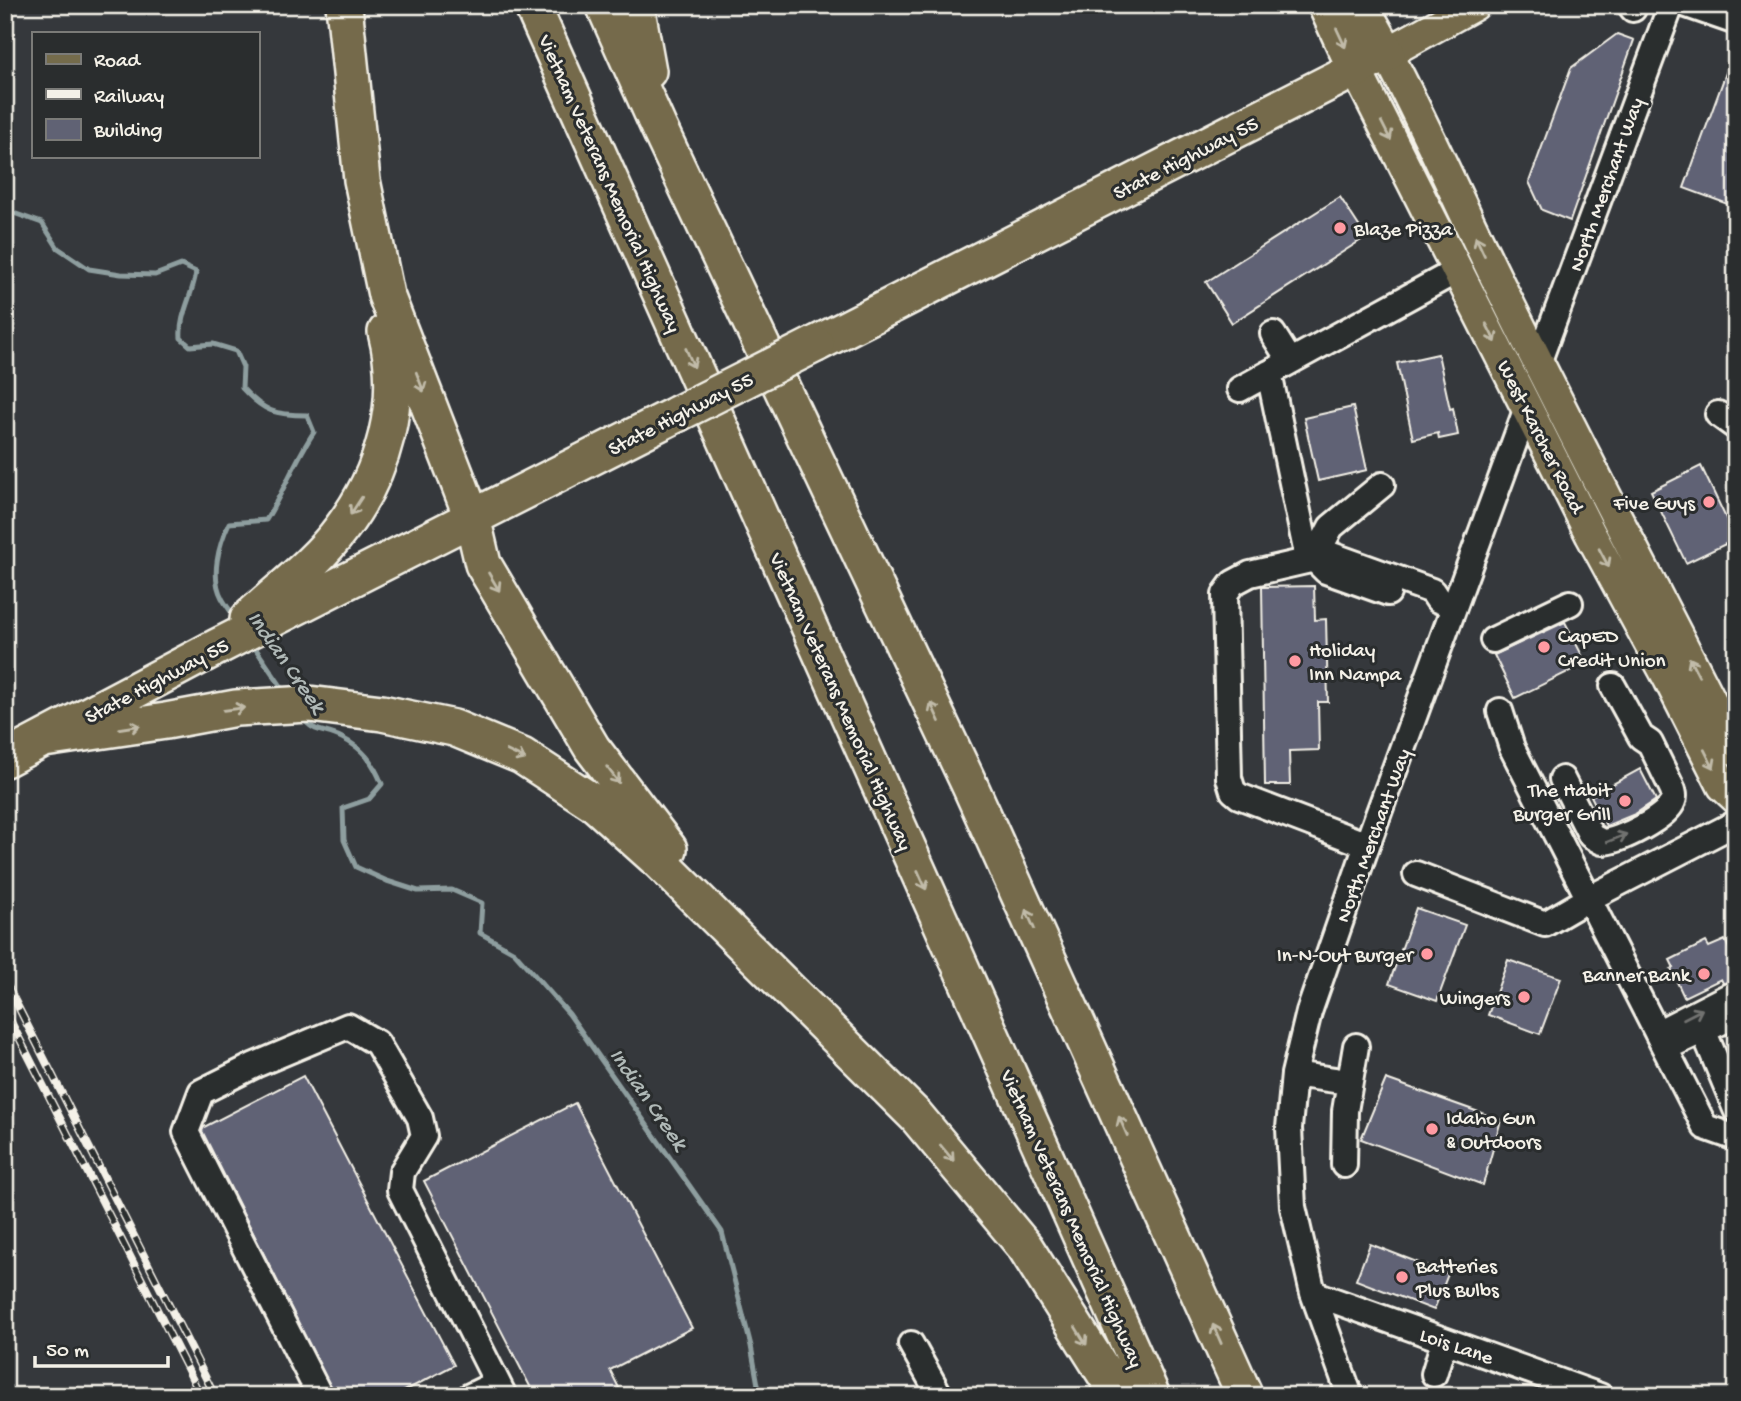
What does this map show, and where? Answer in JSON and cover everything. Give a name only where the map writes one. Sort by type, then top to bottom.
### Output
[{"type":"highway","points":[[217,647],[341,530],[369,485],[386,444],[393,395],[391,349],[353,182],[339,71],[342,5]]},
{"type":"highway","points":[[342,5],[362,180],[386,295],[472,517],[484,564],[592,748],[671,852],[916,1116],[1025,1247],[1119,1396]]},
{"type":"highway","name":"Vietnam Veterans Memorial Highway","points":[[532,5],[1152,1396]]},
{"type":"highway","points":[[604,5],[658,126],[970,786],[1245,1396]]},
{"type":"highway","points":[[636,5],[658,126]]},
{"type":"highway","points":[[1326,5],[1356,70]]},
{"type":"highway","points":[[1360,5],[1387,53]]},
{"type":"highway","name":"State Highway 55","points":[[5,759],[217,647],[1387,53]]},
{"type":"highway","points":[[44,739],[236,708],[309,704],[382,713],[454,728],[522,756],[594,803],[660,862],[916,1116]]},
{"type":"main road","points":[[1387,53],[1474,5]]},
{"type":"main road","name":"West Karcher Road","points":[[1387,53],[1416,107],[1487,261],[1538,363],[1736,750]]},
{"type":"main road","name":"West Karcher Road","points":[[1356,70],[1591,534],[1723,786],[1736,798]]},
{"type":"main road","points":[[1528,405],[1550,420],[1600,515],[1619,521]]},
{"type":"street","name":"North Merchant Way","points":[[1538,363],[1671,5]]},
{"type":"street","points":[[1687,5],[1736,22]]},
{"type":"street","points":[[1240,389],[1458,270]]},
{"type":"street","points":[[1273,334],[1311,559]]},
{"type":"street","name":"North Merchant Way","points":[[1350,1396],[1313,1293],[1293,1207],[1289,1128],[1294,1074],[1310,1012],[1446,603],[1528,405]]},
{"type":"street","points":[[1311,559],[1331,527],[1382,485]]},
{"type":"street","points":[[1367,845],[1240,796],[1231,785],[1225,594],[1233,583],[1250,574],[1332,555],[1432,591],[1446,603]]},
{"type":"street","points":[[1493,640],[1570,603]]},
{"type":"street","points":[[1562,779],[1596,840],[1602,842],[1614,841],[1657,818],[1672,803],[1675,797],[1650,743],[1641,737],[1613,686]]},
{"type":"street","points":[[1500,711],[1508,739],[1706,1127],[1736,1138]]},
{"type":"street","points":[[1416,874],[1545,924],[1736,823]]},
{"type":"street","points":[[1661,1040],[1733,1005]]},
{"type":"street","points":[[1661,1040],[1703,1030],[1733,1005]]},
{"type":"street","points":[[320,1396],[186,1132],[201,1092],[255,1065],[348,1026],[377,1043],[420,1118],[424,1136],[402,1172],[400,1190],[500,1389],[470,1396]]},
{"type":"street","points":[[1703,1030],[1736,1109]]},
{"type":"street","points":[[1344,1165],[1345,1111],[1356,1046]]},
{"type":"street","points":[[1294,1074],[1349,1082]]},
{"type":"street","name":"Lois Lane","points":[[1313,1293],[1600,1396]]},
{"type":"street","points":[[1434,1374],[1444,1341]]},
{"type":"street","points":[[911,1344],[940,1396]]},
{"type":"building","points":[[1617,34],[1634,40],[1570,221],[1542,210],[1529,182],[1571,68]]},
{"type":"building","points":[[1734,51],[1736,52],[1736,207],[1684,188]]},
{"type":"building","points":[[1340,197],[1366,237],[1232,323],[1206,282]]},
{"type":"building","points":[[1438,354],[1458,435],[1439,439],[1438,433],[1413,439],[1397,363]]},
{"type":"building","points":[[1353,407],[1367,470],[1318,481],[1304,418]]},
{"type":"building","points":[[1701,466],[1736,539],[1686,563],[1651,491]]},
{"type":"building","name":"Holiday Inn Nampa","points":[[1314,586],[1315,620],[1326,619],[1328,702],[1318,702],[1319,750],[1289,751],[1290,785],[1265,785],[1262,587]]},
{"type":"building","name":"CapED Credit Union","points":[[1565,622],[1586,663],[1515,698],[1494,655]]},
{"type":"building","name":"The Habit Burger Grill","points":[[1640,769],[1656,800],[1635,814],[1606,826],[1591,796]]},
{"type":"building","name":"In-N-Out Burger","points":[[1416,908],[1465,925],[1437,1001],[1389,984]]},
{"type":"building","name":"Banner Bank","points":[[1725,940],[1736,962],[1736,983],[1723,983],[1721,979],[1684,997],[1671,969],[1674,968],[1670,960],[1706,942],[1709,947]]},
{"type":"building","name":"Wingers","points":[[1508,960],[1561,978],[1540,1034],[1488,1015]]},
{"type":"building","points":[[303,1076],[454,1365],[395,1396],[335,1396],[202,1131],[204,1127]]},
{"type":"building","name":"Idaho Gun & Outdoors","points":[[1386,1079],[1501,1120],[1483,1185],[1361,1139]]},
{"type":"building","points":[[575,1103],[692,1328],[610,1370],[623,1396],[535,1396],[424,1181]]},
{"type":"building","name":"Batteries Plus Bulbs","points":[[1370,1244],[1448,1274],[1434,1310],[1356,1280]]},
{"type":"waterway","name":"Indian Creek","points":[[5,210],[42,223],[58,248],[89,269],[155,275],[181,265],[196,272],[182,321],[181,338],[190,346],[213,344],[236,351],[243,367],[242,388],[250,396],[264,407],[278,413],[307,415],[314,432],[266,520],[229,523],[222,540],[216,570],[218,589],[234,616]]},
{"type":"waterway","name":"Indian Creek","points":[[251,642],[285,692]]},
{"type":"waterway","name":"Indian Creek","points":[[302,717],[315,729],[336,735],[362,752],[382,784],[369,799],[343,808],[344,840],[356,867],[418,891],[452,890],[482,903],[480,933],[514,952],[569,1014],[722,1232],[751,1346],[760,1396]]},
{"type":"railway","points":[[5,981],[215,1396]]},
{"type":"railway","points":[[5,1010],[201,1396]]},
{"type":"place","name":"Blaze Pizza","points":[[1340,228]]},
{"type":"place","name":"Five Guys","points":[[1709,502]]},
{"type":"place","name":"CapED Credit Union","points":[[1544,647]]},
{"type":"place","name":"Holiday Inn Nampa","points":[[1295,661]]},
{"type":"place","name":"The Habit Burger Grill","points":[[1625,801]]},
{"type":"place","name":"In-N-Out Burger","points":[[1427,954]]},
{"type":"place","name":"Banner Bank","points":[[1704,974]]},
{"type":"place","name":"Wingers","points":[[1524,997]]},
{"type":"place","name":"Idaho Gun & Outdoors","points":[[1432,1129]]},
{"type":"place","name":"Batteries Plus Bulbs","points":[[1402,1277]]}]
